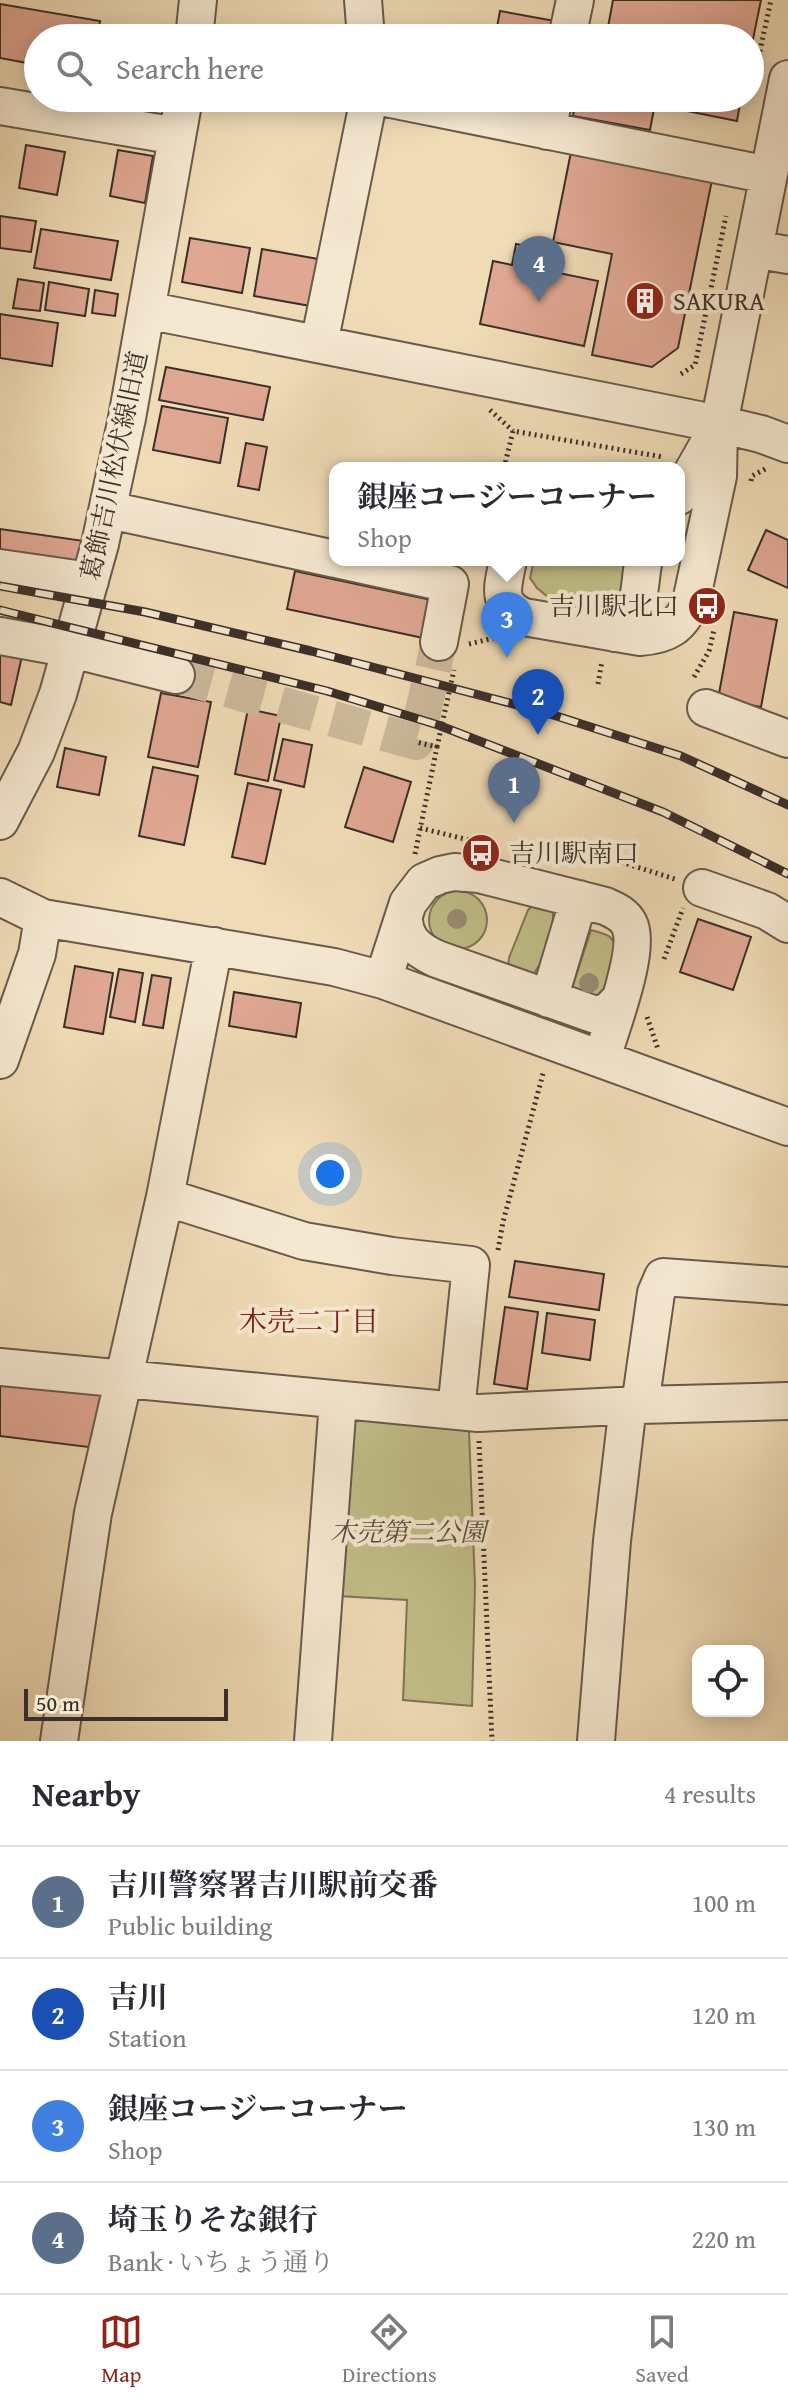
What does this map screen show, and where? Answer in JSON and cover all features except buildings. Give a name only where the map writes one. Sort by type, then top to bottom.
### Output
[{"type":"street","points":[[195,24],[198,0]]},
{"type":"street","points":[[363,0],[365,24]]},
{"type":"street","points":[[570,24],[575,0]]},
{"type":"street","points":[[685,485],[719,424],[771,252],[768,175],[788,79]]},
{"type":"street","points":[[0,106],[24,110]]},
{"type":"street","points":[[35,112],[177,136]]},
{"type":"street","name":"葛飾吉川松伏線旧道","points":[[0,821],[36,752],[58,694],[109,510],[181,112]]},
{"type":"street","points":[[319,344],[366,112]]},
{"type":"street","points":[[530,112],[551,114],[768,175]]},
{"type":"street","points":[[146,310],[719,424],[788,444]]},
{"type":"street","points":[[507,566],[504,602],[511,611],[524,617],[609,642],[659,636],[676,628],[691,602],[718,476],[719,424]]},
{"type":"street","points":[[109,510],[329,558]]},
{"type":"street","points":[[365,566],[450,584],[452,649]]},
{"type":"street","points":[[609,642],[629,624],[634,615],[643,566]]},
{"type":"street","points":[[0,568],[90,581]]},
{"type":"street","points":[[0,636],[72,649],[176,675]]},
{"type":"street","points":[[706,708],[788,739]]},
{"type":"street","points":[[383,980],[404,915],[415,891],[424,882],[454,872],[479,874],[605,906],[620,913],[629,923],[634,939],[632,1005],[602,1058]]},
{"type":"street","points":[[697,886],[767,911],[788,924]]},
{"type":"street","points":[[0,897],[43,918],[334,967],[383,980],[788,1127]]},
{"type":"street","points":[[549,999],[579,899]]},
{"type":"street","points":[[404,915],[403,927],[412,944],[420,951],[593,1014],[602,1015],[632,1005]]},
{"type":"street","points":[[0,1060],[37,954],[43,918]]},
{"type":"street","points":[[59,1741],[93,1513],[165,1197],[214,946]]},
{"type":"street","points":[[165,1197],[304,1241],[471,1265],[456,1411]]},
{"type":"street","points":[[596,1741],[612,1541],[656,1293],[663,1277],[788,1286]]},
{"type":"street","points":[[0,1367],[478,1413],[788,1401]]},
{"type":"street","points":[[313,1741],[338,1401]]},
{"type":"path","points":[[505,462],[513,431],[663,457]]},
{"type":"path","points":[[414,858],[437,747],[452,649],[500,637]]},
{"type":"path","points":[[598,684],[609,642]]},
{"type":"path","points":[[416,742],[437,747]]},
{"type":"path","points":[[420,828],[476,841]]},
{"type":"path","points":[[547,858],[552,841],[697,886],[660,968]]},
{"type":"path","points":[[533,854],[561,861],[567,845]]},
{"type":"path","points":[[632,1005],[660,1054]]},
{"type":"green space","points":[[533,566],[627,566],[632,574],[628,603],[616,608],[548,597],[530,578]]},
{"type":"green space","points":[[458,891],[478,900],[487,920],[478,940],[458,949],[438,940],[429,920],[438,900]]},
{"type":"green space","points":[[533,905],[553,912],[553,920],[544,956],[530,978],[508,969],[509,958],[528,910]]},
{"type":"green space","points":[[591,930],[610,937],[614,943],[615,958],[601,996],[590,999],[571,991]]},
{"type":"green space","name":"木売第二公園","points":[[356,1415],[469,1431],[475,1585],[472,1706],[403,1700],[407,1600],[338,1596],[344,1424]]},
{"type":"tunnel","points":[[176,675],[416,742],[439,642]]},
{"type":"railway","points":[[0,586],[145,612],[311,651],[544,712],[681,756],[788,805]]},
{"type":"railway","points":[[0,610],[327,691],[438,725],[663,812],[788,874]]},
{"type":"place","name":"SAKURA","points":[[645,301]]},
{"type":"place","name":"埼玉りそな銀行","points":[[539,302]]},
{"type":"place","name":"吉川駅北口","points":[[707,606]]},
{"type":"place","name":"銀座コージーコーナー","points":[[507,658]]},
{"type":"place","name":"吉川","points":[[538,735]]},
{"type":"place","name":"吉川警察署吉川駅前交番","points":[[514,823]]},
{"type":"place","name":"吉川駅南口","points":[[481,853]]},
{"type":"district","name":"木売二丁目","points":[[309,1321]]}]
